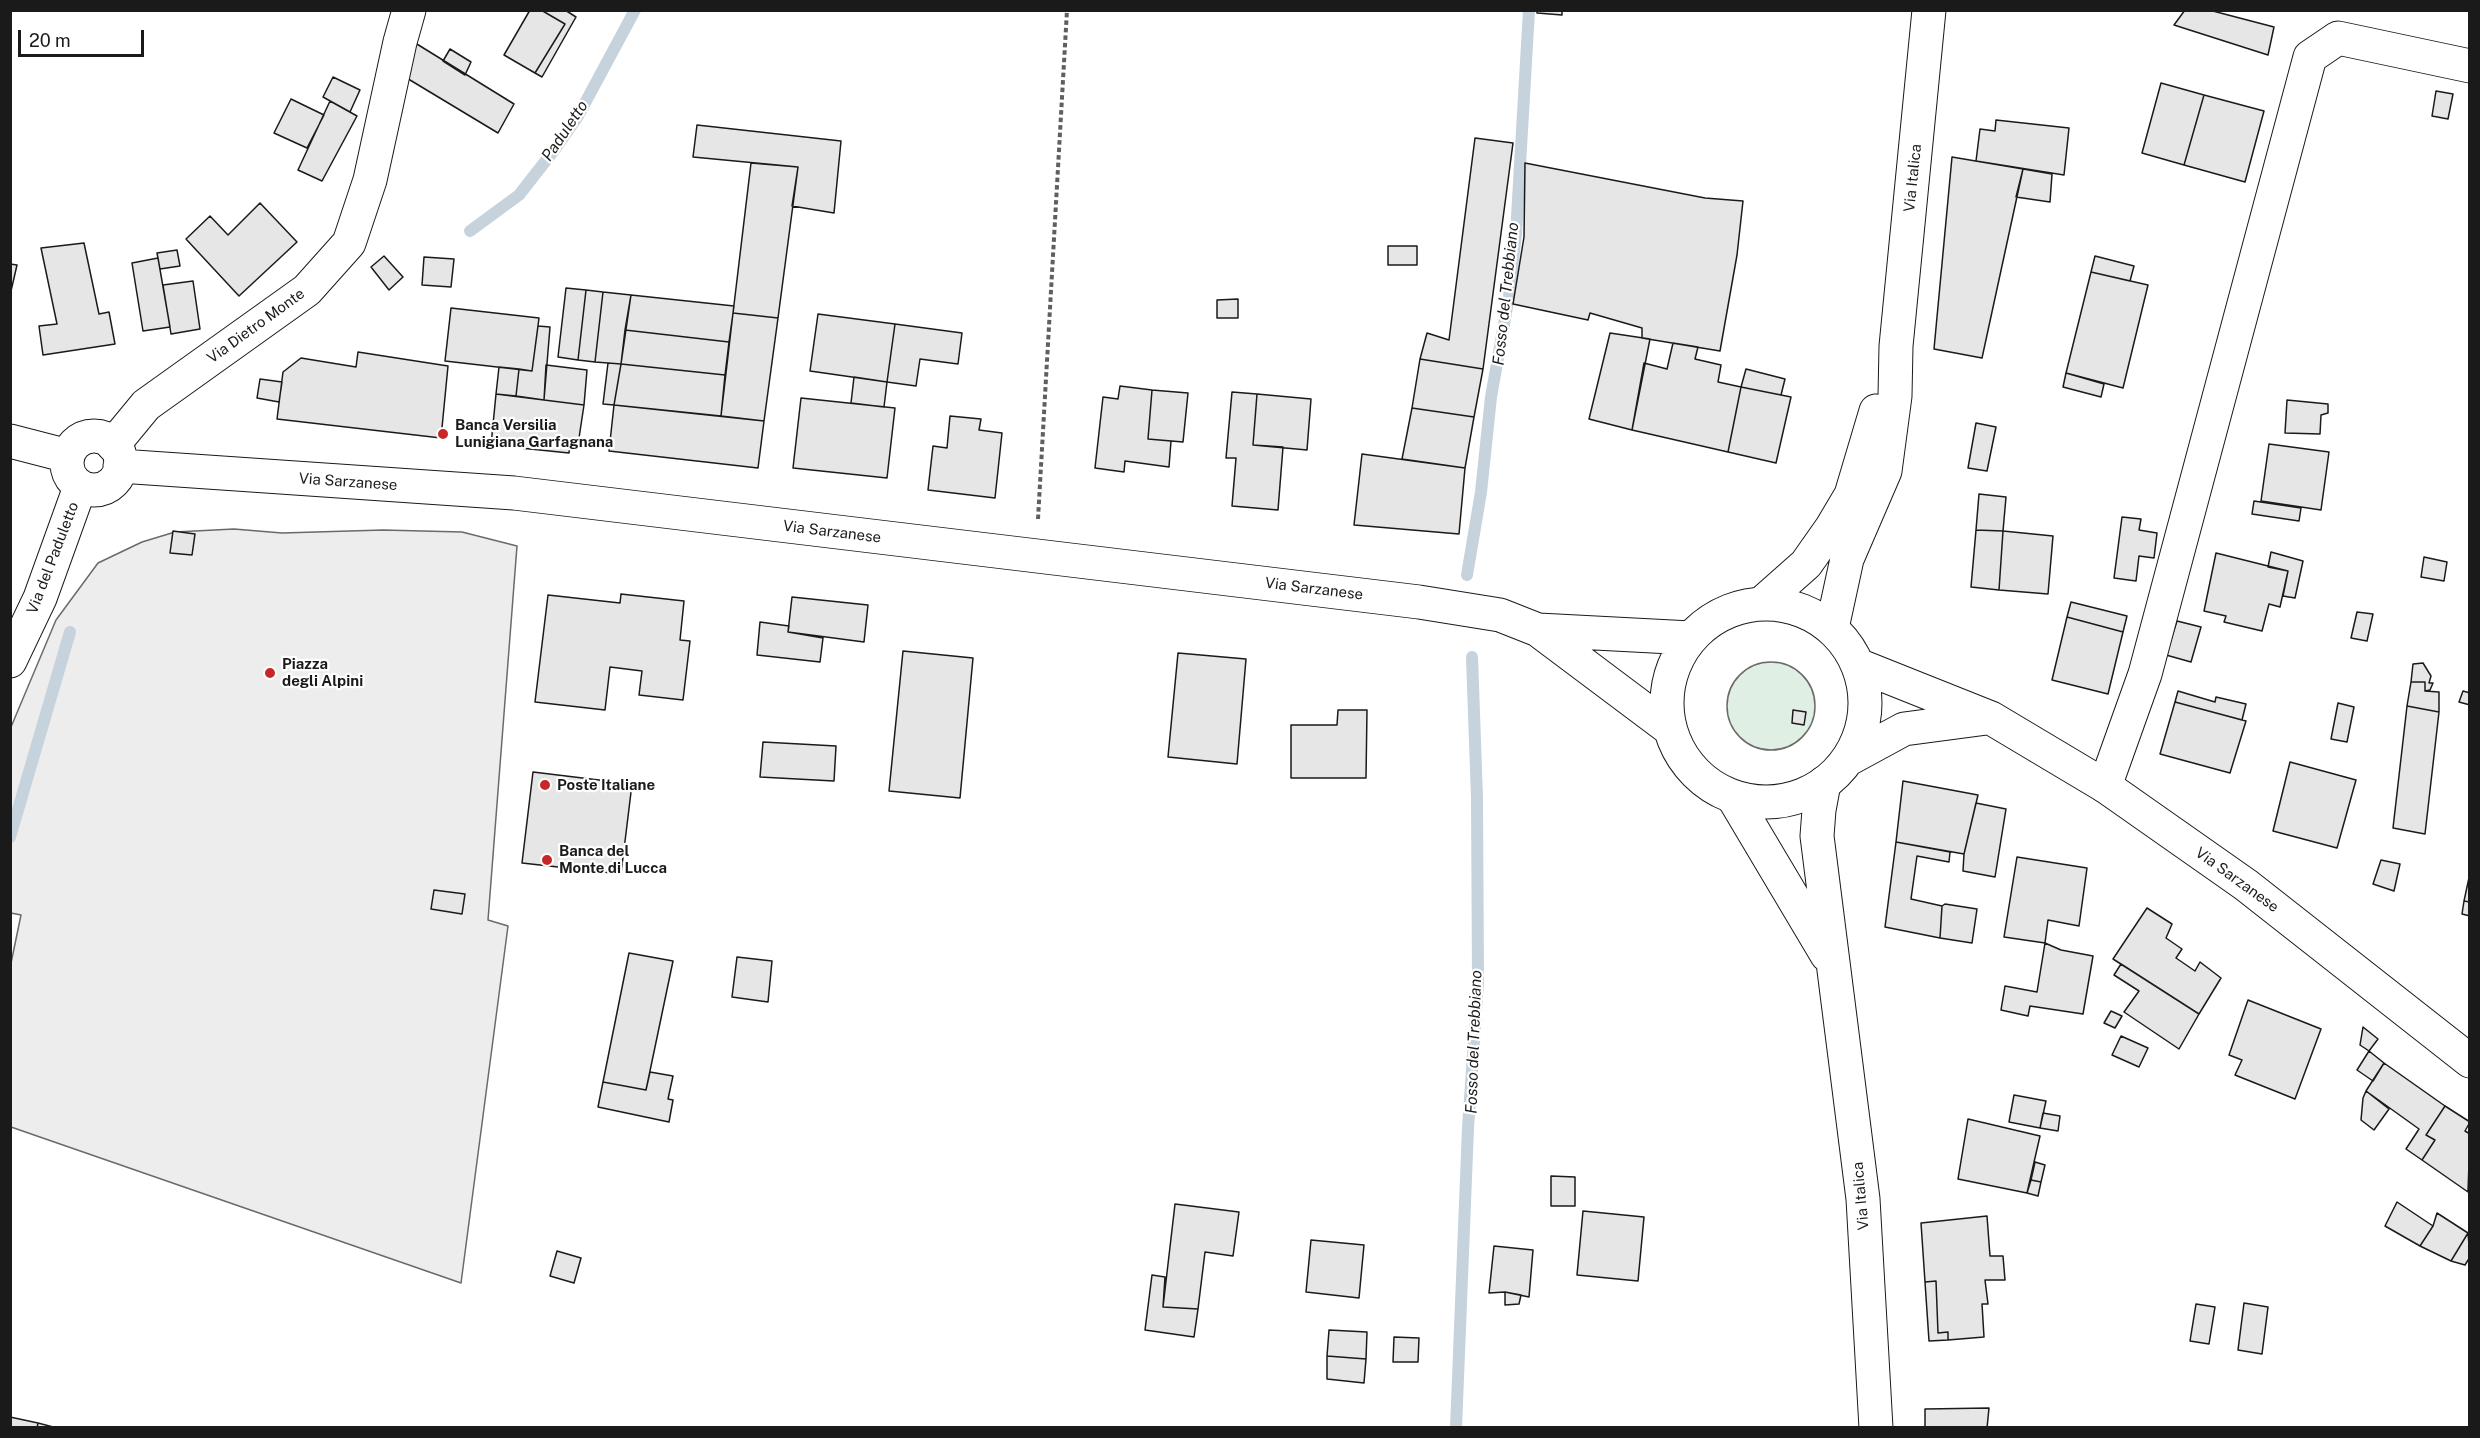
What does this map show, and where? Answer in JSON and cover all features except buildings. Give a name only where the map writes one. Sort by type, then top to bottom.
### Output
[{"type":"main road","name":"Via Dietro Monte","points":[[117,455],[146,405],[307,290],[349,243],[370,180],[400,42],[410,10]]},
{"type":"main road","name":"Via Italica","points":[[1832,628],[1847,560],[1885,471],[1895,396],[1896,346],[1929,10]]},
{"type":"main road","points":[[2105,786],[2145,674],[2310,57],[2338,38],[2469,66]]},
{"type":"main road","name":"Via Italica","points":[[1762,603],[1806,564],[1851,495],[1896,346]]},
{"type":"main road","name":"Via Sarzanese","points":[[68,456],[76,443],[91,437],[99,437],[117,455],[514,494],[1419,602],[1500,615],[1538,630]]},
{"type":"main road","points":[[10,441],[68,456],[68,473],[80,487],[97,490],[106,487],[118,474],[117,455]]},
{"type":"main road","name":"Via del Paduletto","points":[[10,661],[40,598],[80,487]]},
{"type":"main road","points":[[1762,603],[1799,609],[1832,628],[1847,645],[1858,665],[1865,689],[1865,714],[1859,738],[1847,760],[1824,783],[1803,795],[1780,801],[1757,802],[1733,797],[1705,781],[1683,758],[1670,729],[1667,705],[1669,681],[1677,658],[1691,638],[1706,624],[1723,614],[1762,603]]},
{"type":"main road","points":[[1538,630],[1691,638]]},
{"type":"main road","points":[[1538,630],[1670,729]]},
{"type":"main road","name":"Via Sarzanese","points":[[1858,665],[1991,718],[2105,786],[2246,885],[2469,1061]]},
{"type":"main road","points":[[1847,760],[1904,729],[1991,718]]},
{"type":"main road","name":"Via Italica","points":[[1824,783],[1817,836],[1863,1199],[1876,1428]]},
{"type":"main road","name":"Via Italica","points":[[1733,797],[1833,966]]},
{"type":"path","points":[[1032,555],[1039,517],[1067,10]]},
{"type":"green space","points":[[1771,662],[1796,669],[1808,681],[1815,706],[1808,731],[1796,743],[1771,750],[1746,743],[1734,731],[1727,706],[1734,681],[1746,669]]},
{"type":"shaded area","points":[[234,529],[282,533],[383,530],[462,532],[517,546],[488,920],[508,926],[461,1283],[11,1127],[10,968],[21,915],[11,913],[11,727],[56,620],[98,563],[142,542],[175,532]]},
{"type":"waterway","name":"Paduletto","points":[[470,231],[519,195],[555,149],[578,116],[635,10]]},
{"type":"waterway","name":"Fosso del Trebbiano","points":[[1467,575],[1481,492],[1491,397],[1509,296],[1516,234],[1529,10]]},
{"type":"waterway","points":[[10,837],[70,632]]},
{"type":"waterway","name":"Fosso del Trebbiano","points":[[1456,1428],[1468,1128],[1478,982],[1477,798],[1472,657]]},
{"type":"place","name":"Banca Versilia Lunigiana Garfagnana","points":[[443,434]]},
{"type":"place","name":"Piazza degli Alpini","points":[[270,673]]},
{"type":"place","name":"Poste Italiane","points":[[545,785]]},
{"type":"place","name":"Banca del Monte di Lucca","points":[[547,860]]}]
